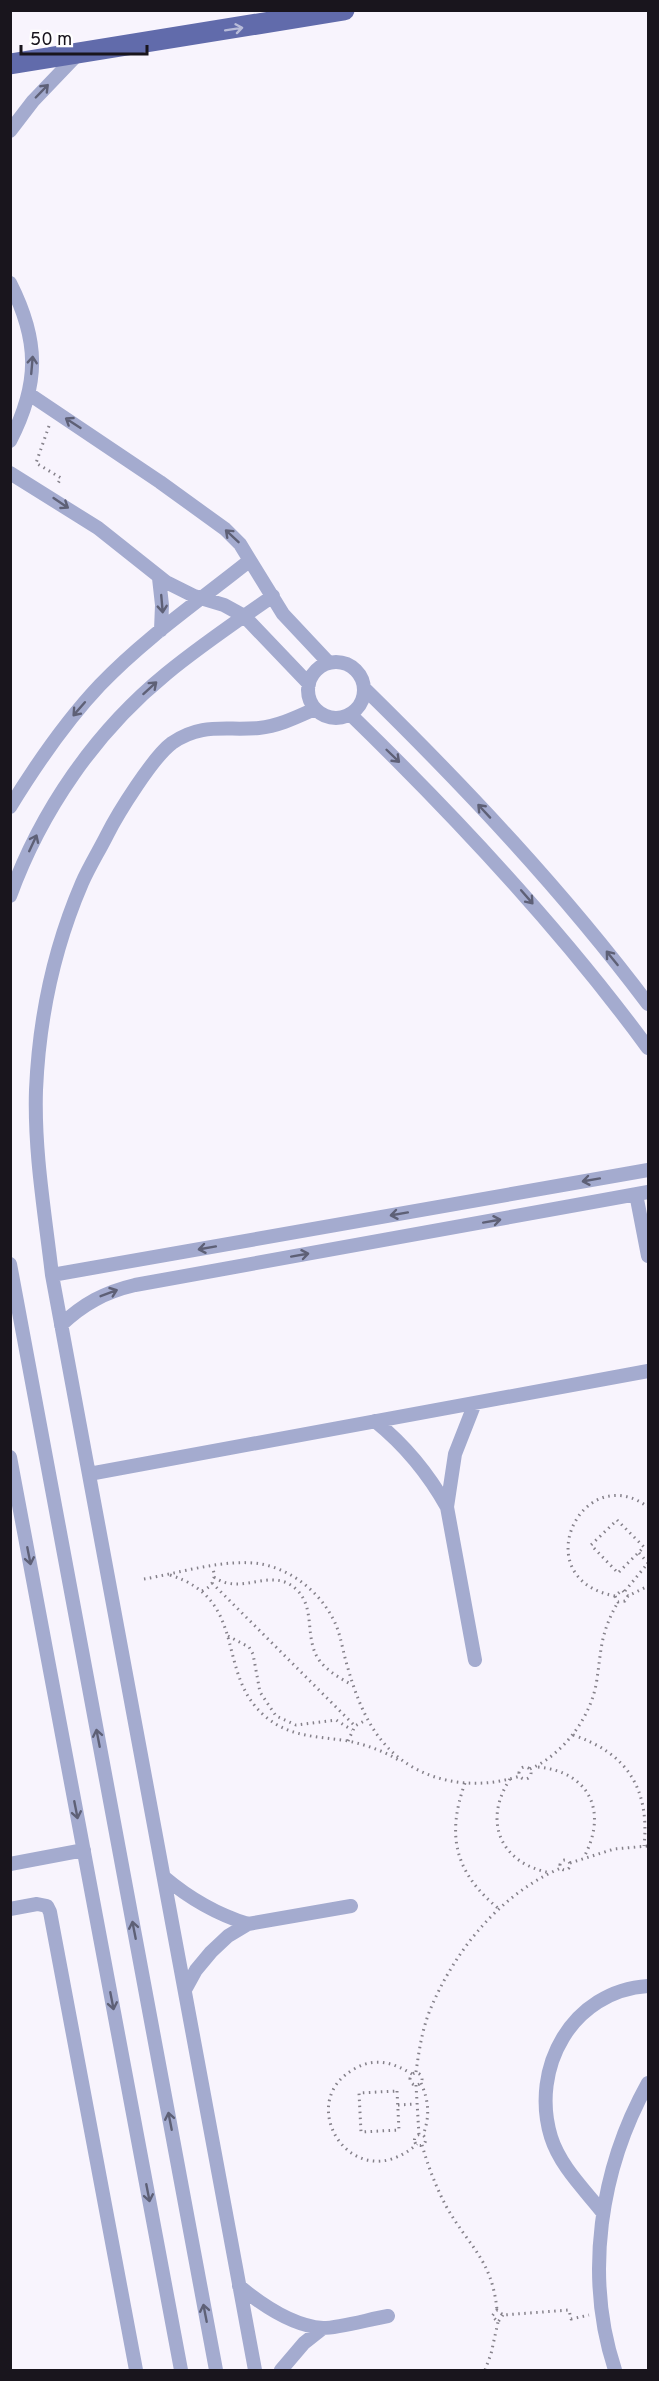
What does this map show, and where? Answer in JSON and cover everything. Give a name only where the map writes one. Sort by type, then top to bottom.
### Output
[{"type":"main road","points":[[10,64],[344,10]]},
{"type":"street","points":[[10,131],[33,101],[78,54]]},
{"type":"street","points":[[10,283],[25,311],[33,352],[29,394],[21,419],[10,441]]},
{"type":"street","points":[[29,394],[160,482],[225,529],[240,544],[289,621],[329,663]]},
{"type":"street","points":[[10,473],[98,528],[159,578],[179,590],[224,605],[244,616],[309,684]]},
{"type":"street","points":[[10,807],[34,767],[66,724],[101,684],[161,630],[249,561]]},
{"type":"street","points":[[159,578],[162,605],[161,630]]},
{"type":"street","points":[[10,896],[39,830],[65,786],[94,746],[128,708],[165,675],[273,596]]},
{"type":"street","points":[[339,662],[349,665],[363,680],[365,689],[363,699],[351,715],[338,718],[326,717],[315,709],[309,697],[309,684],[313,675],[329,663],[339,662]]},
{"type":"street","points":[[365,689],[432,756],[539,871],[648,1004]]},
{"type":"street","points":[[255,2370],[52,1275],[39,1162],[36,1091],[42,1020],[58,950],[82,883],[115,819],[156,760],[170,744],[188,733],[209,728],[260,728],[289,721],[315,709]]},
{"type":"street","points":[[351,715],[451,814],[522,892],[575,954],[648,1048]]},
{"type":"street","points":[[52,1275],[648,1170]]},
{"type":"street","points":[[61,1325],[76,1310],[94,1298],[135,1285],[642,1193],[648,1256]]},
{"type":"street","points":[[10,1264],[216,2370]]},
{"type":"street","points":[[89,1474],[648,1371]]},
{"type":"street","points":[[447,1507],[455,1454],[475,1403]]},
{"type":"street","points":[[375,1421],[417,1460],[447,1507],[475,1659]]},
{"type":"street","points":[[10,1457],[16,1520],[84,1850],[181,2370]]},
{"type":"street","points":[[10,1864],[84,1850]]},
{"type":"street","points":[[164,1877],[203,1906],[225,1917],[248,1924]]},
{"type":"street","points":[[10,1909],[42,1904],[47,1906],[50,1912],[136,2370]]},
{"type":"street","points":[[185,1990],[196,1970],[211,1952],[228,1936],[248,1924],[351,1906]]},
{"type":"street","points":[[603,2213],[568,2168],[552,2139],[545,2107],[547,2074],[559,2044],[578,2017],[605,1998],[636,1987],[648,1986]]},
{"type":"street","points":[[615,2370],[601,2310],[599,2262],[603,2213],[614,2162],[632,2114],[648,2083]]},
{"type":"street","points":[[239,2286],[278,2313],[323,2328],[388,2316]]},
{"type":"street","points":[[281,2370],[304,2343],[323,2328]]},
{"type":"path","points":[[50,496],[62,478],[37,464],[36,459],[50,424],[53,423]]},
{"type":"path","points":[[615,1596],[601,1593],[587,1586],[577,1576],[570,1562],[567,1548],[569,1533],[575,1519],[597,1500],[612,1496],[627,1496],[641,1501],[648,1507]]},
{"type":"path","points":[[617,1520],[644,1547],[639,1553],[618,1573],[591,1545],[617,1520]]},
{"type":"path","points":[[625,1591],[648,1563],[639,1553]]},
{"type":"path","points":[[144,1579],[237,1562],[262,1564],[286,1572],[307,1586],[324,1604],[336,1626],[353,1686],[366,1720],[378,1736],[406,1764]]},
{"type":"path","points":[[202,1591],[213,1583],[212,1567]]},
{"type":"path","points":[[168,1575],[186,1581],[202,1591],[214,1604],[223,1619],[241,1685],[252,1703],[266,1717],[283,1728],[301,1736],[348,1741],[388,1754],[435,1777],[465,1784],[520,1776],[525,1779],[531,1776],[530,1769]]},
{"type":"path","points":[[214,1577],[221,1582],[237,1586],[258,1580],[279,1580],[297,1590],[308,1608],[314,1651],[326,1667],[353,1686]]},
{"type":"path","points":[[213,1583],[356,1726]]},
{"type":"path","points":[[618,1602],[625,1601],[628,1596],[648,1586]]},
{"type":"path","points":[[615,1596],[619,1591],[625,1591]]},
{"type":"path","points":[[625,1591],[628,1596]]},
{"type":"path","points":[[615,1596],[618,1602]]},
{"type":"path","points":[[520,1776],[522,1768],[536,1767],[548,1759],[573,1735],[587,1712],[593,1695],[601,1639],[608,1619],[618,1602]]},
{"type":"path","points":[[228,1636],[249,1647],[253,1654],[260,1692],[276,1716],[296,1725],[336,1720],[352,1730]]},
{"type":"path","points":[[348,1741],[352,1730],[366,1720]]},
{"type":"path","points":[[561,1869],[563,1861],[570,1863],[614,1849],[646,1846],[644,1804],[637,1785],[625,1767],[610,1752],[593,1742],[573,1735]]},
{"type":"path","points":[[536,1767],[554,1769],[571,1776],[589,1797],[596,1823],[593,1841],[584,1857]]},
{"type":"path","points":[[510,1779],[501,1792],[496,1808],[496,1823],[501,1839],[509,1852],[521,1863],[535,1870],[551,1873]]},
{"type":"path","points":[[465,1784],[457,1806],[454,1829],[457,1853],[466,1875],[481,1894],[499,1909]]},
{"type":"path","points":[[570,1863],[568,1870],[561,1869],[551,1873],[515,1895],[499,1909],[477,1931],[458,1956],[442,1983],[430,2012],[414,2073],[411,2080],[416,2085],[416,2104],[421,2135],[426,2140],[420,2145],[402,2156],[383,2162],[370,2161],[346,2150],[331,2129],[328,2116],[333,2090],[345,2075],[362,2064],[388,2063],[414,2073],[422,2077],[421,2083],[428,2103],[427,2125],[421,2135],[415,2139],[420,2145],[446,2206],[482,2258],[490,2274],[497,2310],[503,2315],[569,2310],[571,2319],[589,2315]]},
{"type":"path","points":[[416,2085],[421,2083]]},
{"type":"path","points":[[397,2091],[398,2105],[399,2130],[361,2132],[359,2093],[397,2091]]},
{"type":"path","points":[[398,2105],[416,2104]]},
{"type":"path","points":[[497,2310],[492,2316],[498,2322]]},
{"type":"path","points":[[485,2370],[498,2322],[503,2315]]}]
